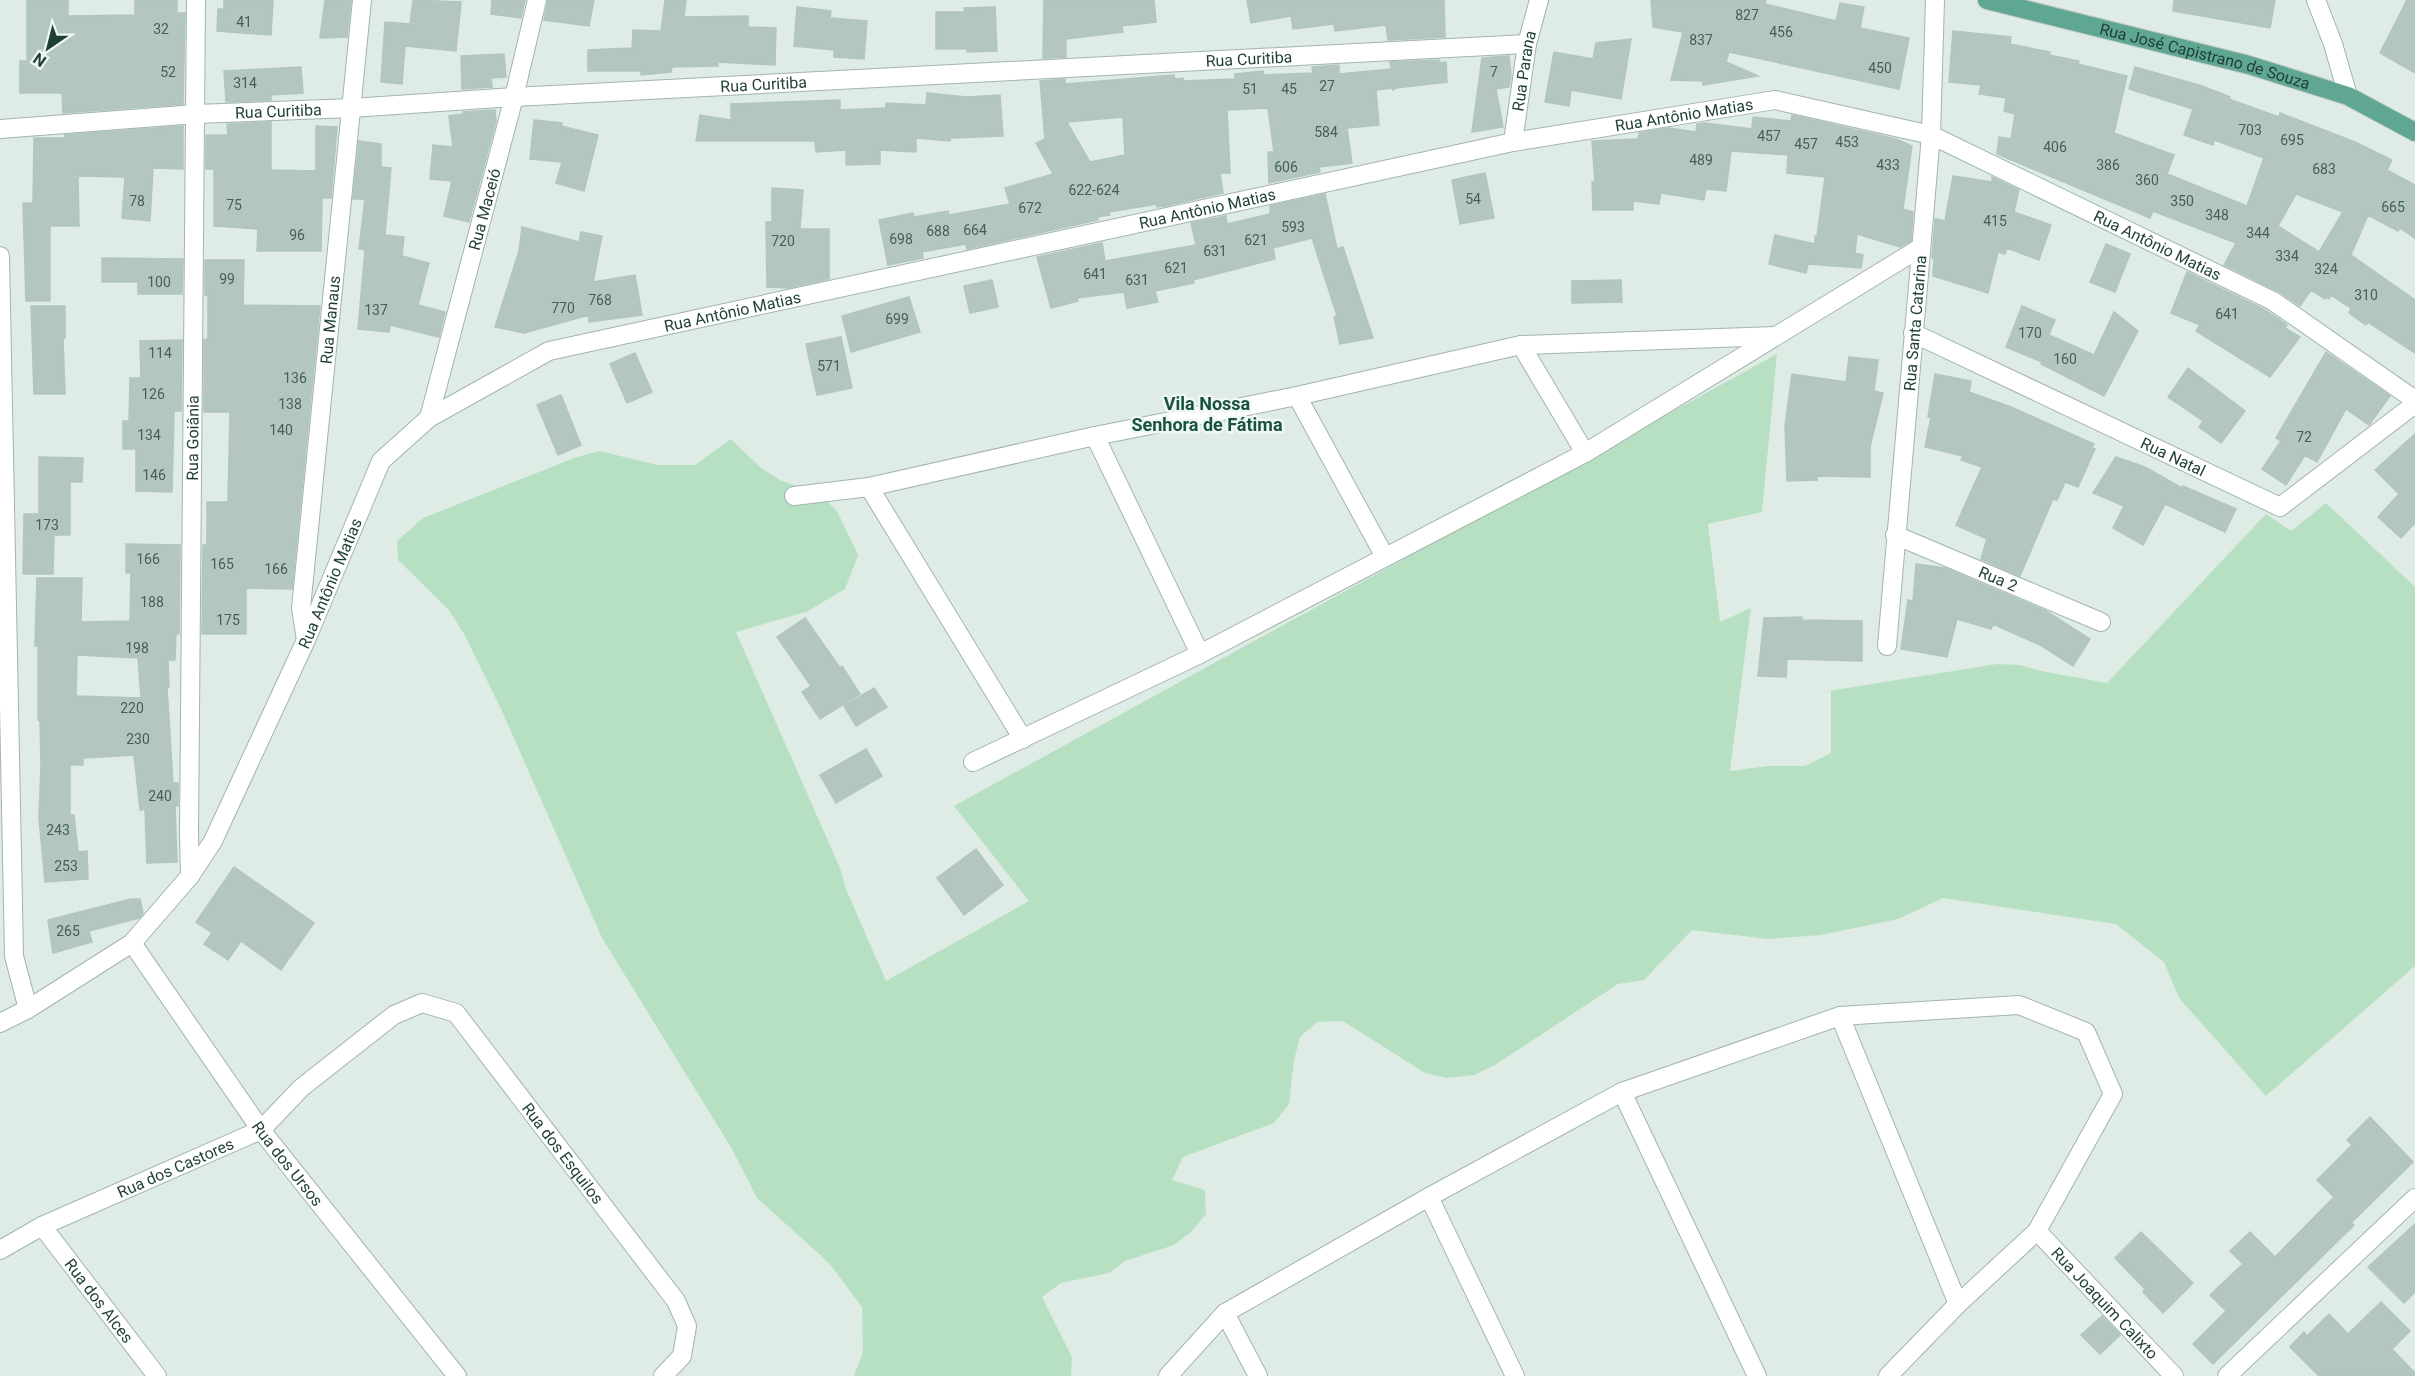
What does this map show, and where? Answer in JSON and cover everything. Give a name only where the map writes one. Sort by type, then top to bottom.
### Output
[{"type":"main road","name":"Rua José Capistrano de Souza","points":[[1988,0],[2249,65],[2349,96],[2415,132]]},
{"type":"street","name":"Rua Goiânia","points":[[190,876],[196,0]]},
{"type":"street","name":"Rua Manaus","points":[[306,640],[301,608],[362,0]]},
{"type":"street","name":"Rua Maceió","points":[[429,418],[514,97],[537,0]]},
{"type":"street","name":"Rua Parana","points":[[1513,142],[1527,44],[1539,0]]},
{"type":"street","name":"Rua Santa Catarina","points":[[1887,646],[1931,135],[1935,0]]},
{"type":"street","points":[[2316,0],[2349,96]]},
{"type":"street","name":"Rua Curitiba","points":[[0,129],[196,114],[352,108],[514,97],[1527,44]]},
{"type":"street","name":"Rua Antônio Matias","points":[[0,1023],[28,1009],[132,943],[190,876],[213,841],[306,640],[381,461],[429,418],[549,351],[1513,142],[1775,100],[1931,135],[2273,301],[2415,402]]},
{"type":"street","points":[[973,762],[1200,654],[1585,453],[1920,248]]},
{"type":"street","points":[[0,256],[14,956],[28,1009]]},
{"type":"street","name":"Rua Natal","points":[[1913,333],[2280,507],[2415,402]]},
{"type":"street","points":[[794,496],[869,487],[1095,436],[1297,396],[1521,345],[1776,336]]},
{"type":"street","points":[[1521,345],[1585,453]]},
{"type":"street","points":[[1297,396],[1385,557]]},
{"type":"street","points":[[1095,436],[1200,654]]},
{"type":"street","points":[[869,487],[1023,739]]},
{"type":"street","name":"Rua 2","points":[[1895,536],[2101,622]]},
{"type":"street","points":[[189,834],[213,841]]},
{"type":"street","name":"Rua dos Ursos","points":[[132,943],[261,1130],[457,1376]]},
{"type":"street","name":"Rua dos Castores","points":[[0,1250],[42,1226],[261,1130],[301,1088],[394,1015],[422,1003]]},
{"type":"street","name":"Rua dos Esquilos","points":[[422,1003],[456,1013],[676,1301],[687,1326],[682,1356],[663,1376]]},
{"type":"street","points":[[1168,1376],[1225,1313],[1429,1197],[1622,1092],[1840,1016],[2019,1005],[2086,1032],[2112,1094],[2037,1231],[1958,1304],[1888,1376]]},
{"type":"street","points":[[1840,1016],[1958,1304]]},
{"type":"street","points":[[1622,1092],[1757,1376]]},
{"type":"street","points":[[1429,1197],[1515,1376]]},
{"type":"street","points":[[2227,1376],[2415,1198]]},
{"type":"street","name":"Rua dos Alces","points":[[42,1226],[157,1376]]},
{"type":"street","name":"Rua Joaquim Calixto","points":[[2037,1231],[2174,1376]]},
{"type":"street","points":[[1225,1313],[1258,1376]]},
{"type":"green space","points":[[1777,354],[1762,512],[1708,524],[1720,622],[1751,608],[1730,771],[1768,766],[1805,766],[1831,753],[1831,691],[1822,692],[1997,664],[2020,665],[2107,683],[2266,514],[2291,531],[2326,503],[2415,587],[2415,966],[2266,1096],[2179,998],[2164,962],[2116,924],[1943,898],[1898,919],[1821,935],[1768,939],[1692,930],[1644,980],[1618,984],[1495,1065],[1474,1075],[1447,1078],[1425,1073],[1343,1021],[1317,1022],[1300,1037],[1294,1060],[1289,1104],[1274,1123],[1183,1157],[1172,1180],[1205,1190],[1206,1214],[1192,1231],[1174,1245],[1125,1261],[1109,1273],[1061,1283],[1042,1297],[1072,1357],[1071,1376],[854,1376],[863,1352],[862,1307],[829,1263],[757,1198],[732,1149],[602,938],[502,711],[464,634],[449,610],[398,560],[397,541],[423,518],[577,457],[599,451],[658,465],[695,465],[731,439],[761,468],[780,480],[822,496],[837,511],[858,555],[845,589],[806,612],[736,632],[840,868],[846,889],[886,981],[1029,901],[954,806]]},
{"type":"building","points":[[27,0],[68,0],[68,16],[135,15],[135,0],[177,0],[177,13],[185,13],[183,104],[63,113],[62,93],[20,93],[20,61],[27,61]]},
{"type":"building","points":[[224,0],[273,0],[271,35],[217,31],[218,9],[224,9]]},
{"type":"building","points":[[325,0],[351,0],[347,37],[320,38]]},
{"type":"building","points":[[413,0],[461,2],[456,51],[405,46],[402,84],[381,82],[385,22],[410,24]]},
{"type":"building","points":[[492,0],[525,0],[521,18],[491,14]]},
{"type":"building","points":[[548,0],[594,0],[589,26],[544,20]]},
{"type":"building","points":[[665,0],[686,0],[684,17],[748,16],[748,27],[776,28],[775,65],[718,62],[718,66],[672,67],[671,72],[641,75],[641,71],[588,71],[588,50],[632,48],[633,30],[661,31]]},
{"type":"building","points":[[1044,0],[1154,0],[1156,22],[1122,26],[1123,32],[1066,39],[1066,57],[1043,58]]},
{"type":"building","points":[[1247,0],[1444,0],[1445,37],[1388,40],[1386,25],[1335,31],[1334,24],[1293,29],[1291,16],[1251,23]]},
{"type":"building","points":[[1651,0],[1766,0],[1765,4],[1836,21],[1840,3],[1864,7],[1860,28],[1909,38],[1899,89],[1729,52],[1726,62],[1758,76],[1703,85],[1703,81],[1671,80],[1683,32],[1653,27]]},
{"type":"building","points":[[2174,0],[2275,0],[2270,28],[2173,11]]},
{"type":"building","points":[[2407,0],[2415,0],[2415,73],[2380,53]]},
{"type":"building","points":[[797,7],[831,11],[830,18],[867,21],[864,59],[834,57],[834,50],[794,46]]},
{"type":"building","points":[[995,7],[997,51],[967,52],[967,49],[936,49],[936,12],[965,12],[964,8]]},
{"type":"building","points":[[1953,31],[2011,37],[2010,44],[2050,52],[2049,55],[2079,61],[2078,64],[2127,76],[2114,133],[2174,155],[2167,174],[2247,206],[2264,158],[2214,140],[2213,145],[2184,135],[2193,109],[2129,89],[2135,67],[2202,86],[2230,97],[2229,99],[2279,117],[2280,113],[2355,142],[2392,160],[2387,170],[2415,185],[2415,238],[2400,228],[2398,231],[2368,215],[2351,255],[2415,300],[2415,353],[2368,322],[2366,325],[2349,313],[2351,308],[2331,295],[2329,299],[2326,297],[2325,299],[2311,290],[2300,306],[2278,291],[2224,265],[2236,243],[2153,211],[2150,218],[1997,154],[1999,137],[2011,139],[2015,114],[2004,111],[2006,98],[1979,94],[1981,85],[1949,82]],"holes":[[[2296,194],[2343,212],[2319,252],[2278,226]]]},
{"type":"building","points":[[1631,39],[1621,99],[1571,90],[1569,106],[1545,102],[1554,52],[1593,59],[1596,43]]},
{"type":"building","points":[[504,54],[506,77],[491,78],[492,87],[462,89],[461,56]]},
{"type":"building","points":[[1509,56],[1511,75],[1509,87],[1496,89],[1503,127],[1472,132],[1482,58]]},
{"type":"building","points":[[1440,60],[1435,63],[1446,62],[1447,82],[1393,90],[1393,88],[1376,90],[1379,125],[1347,128],[1352,163],[1319,167],[1320,172],[1269,183],[1268,152],[1274,152],[1268,108],[1227,110],[1230,173],[1220,173],[1223,193],[1165,206],[1157,207],[1157,204],[1109,212],[1110,215],[1098,217],[1098,220],[967,249],[966,244],[922,252],[923,258],[888,265],[879,220],[913,213],[914,217],[948,211],[949,215],[1010,204],[1005,188],[1053,174],[1036,143],[1045,139],[1040,81],[1065,79],[1065,84],[1174,75],[1175,79],[1183,78],[1183,81],[1235,79],[1235,74],[1263,71],[1263,75],[1313,73],[1312,67],[1339,65],[1339,74],[1391,69],[1390,62]],"holes":[[[1123,117],[1125,155],[1090,162],[1067,122]]]},
{"type":"building","points":[[301,67],[303,93],[271,95],[271,100],[226,102],[224,71]]},
{"type":"building","points":[[927,93],[967,97],[1000,95],[1003,136],[951,138],[950,141],[916,138],[916,152],[880,150],[880,164],[846,165],[846,150],[816,152],[815,141],[696,141],[700,115],[731,120],[731,104],[840,100],[840,110],[886,108],[886,103],[926,105]]},
{"type":"building","points":[[495,110],[496,121],[469,222],[444,216],[452,181],[430,179],[433,145],[453,147],[449,116],[464,114],[463,112]]},
{"type":"building","points":[[1792,115],[1896,139],[1912,146],[1903,209],[1913,212],[1911,241],[1900,247],[1857,234],[1855,253],[1863,255],[1861,268],[1808,264],[1806,273],[1769,264],[1775,235],[1815,244],[1815,236],[1817,236],[1825,177],[1787,173],[1788,155],[1731,151],[1726,191],[1706,189],[1704,200],[1661,193],[1659,204],[1633,201],[1633,210],[1593,210],[1592,182],[1595,182],[1592,141],[1638,139],[1639,133],[1669,128],[1696,132],[1697,124],[1705,123],[1752,129],[1753,117],[1791,121]]},
{"type":"building","points":[[534,120],[562,123],[561,126],[598,135],[584,191],[556,183],[562,162],[530,159]]},
{"type":"building","points":[[271,122],[271,170],[316,171],[316,126],[337,127],[331,198],[322,198],[321,251],[257,251],[258,229],[214,226],[214,169],[206,169],[206,135],[228,135],[227,124]]},
{"type":"building","points":[[183,126],[183,169],[153,168],[150,221],[122,218],[125,177],[78,176],[79,226],[50,226],[50,301],[26,301],[23,203],[33,203],[34,138],[65,138],[65,135]]},
{"type":"building","points":[[359,141],[381,144],[381,167],[391,168],[385,235],[404,237],[402,256],[429,263],[418,305],[445,312],[439,337],[390,325],[389,332],[358,329],[365,250],[359,249],[365,199],[353,199]]},
{"type":"building","points":[[1485,173],[1494,218],[1460,224],[1452,180]]},
{"type":"building","points":[[1953,176],[1992,182],[1992,177],[2019,190],[2014,212],[2051,225],[2039,260],[2007,248],[2005,254],[1998,252],[1988,293],[1933,276],[1935,219],[1945,221]]},
{"type":"building","points":[[772,188],[803,190],[800,229],[829,229],[829,279],[788,288],[767,287],[766,222],[772,222]]},
{"type":"building","points":[[1325,194],[1337,249],[1343,247],[1373,338],[1340,344],[1334,317],[1337,316],[1312,238],[1273,248],[1275,259],[1193,280],[1194,283],[1155,291],[1158,302],[1127,308],[1124,292],[1077,298],[1078,301],[1051,308],[1037,257],[1102,243],[1105,261],[1196,245],[1191,223],[1226,216],[1227,224],[1270,214],[1270,206]]},
{"type":"building","points":[[522,227],[579,242],[581,232],[602,236],[593,282],[635,275],[642,315],[589,322],[589,315],[524,333],[495,327],[519,251]]},
{"type":"building","points":[[2106,244],[2130,254],[2115,292],[2090,282]]},
{"type":"building","points":[[102,258],[183,259],[182,294],[138,294],[138,282],[102,282]]},
{"type":"building","points":[[205,260],[244,260],[243,305],[320,306],[292,589],[246,588],[246,634],[202,634],[203,545],[207,545],[207,502],[228,502],[230,412],[204,412],[204,340],[208,339]]},
{"type":"building","points":[[2187,272],[2267,311],[2287,325],[2285,328],[2300,337],[2270,377],[2196,331],[2200,325],[2171,313]]},
{"type":"building","points":[[992,280],[998,307],[970,313],[964,286]]},
{"type":"building","points":[[1621,280],[1622,302],[1572,303],[1572,281]]},
{"type":"building","points":[[909,297],[920,332],[851,352],[842,316]]},
{"type":"building","points":[[31,306],[65,306],[65,338],[63,338],[65,394],[34,394]]},
{"type":"building","points":[[2022,306],[2055,320],[2049,335],[2094,355],[2114,312],[2138,331],[2104,396],[2041,364],[2042,362],[2006,347]]},
{"type":"building","points":[[841,337],[852,388],[817,395],[806,344]]},
{"type":"building","points":[[182,340],[181,411],[174,411],[172,492],[136,491],[136,449],[123,449],[123,421],[129,421],[130,378],[141,378],[140,341]]},
{"type":"building","points":[[2326,352],[2390,396],[2369,425],[2346,409],[2317,462],[2305,455],[2286,485],[2262,469],[2281,441],[2276,438]]},
{"type":"building","points":[[635,353],[652,392],[627,403],[610,364]]},
{"type":"building","points":[[1849,357],[1878,360],[1874,391],[1883,393],[1870,447],[1870,477],[1817,476],[1817,480],[1787,481],[1785,426],[1792,374],[1846,382]]},
{"type":"building","points":[[2188,368],[2245,411],[2221,443],[2199,427],[2203,421],[2168,397]]},
{"type":"building","points":[[1935,374],[1971,381],[1969,392],[2011,407],[2094,444],[2092,448],[2095,449],[2078,487],[2065,482],[2057,500],[2053,499],[2020,576],[1981,559],[1987,539],[1956,525],[1982,467],[1961,460],[1963,456],[1925,447],[1931,417],[1928,417]]},
{"type":"building","points":[[561,395],[581,445],[558,455],[537,405]]},
{"type":"building","points":[[2415,434],[2415,523],[2401,538],[2378,517],[2399,494],[2375,470]]},
{"type":"building","points":[[39,457],[83,458],[82,482],[70,482],[70,535],[54,535],[53,574],[23,574],[24,514],[39,514]]},
{"type":"building","points":[[2116,457],[2145,467],[2182,488],[2183,486],[2236,509],[2225,532],[2165,504],[2143,545],[2113,528],[2124,506],[2093,493]]},
{"type":"building","points":[[126,544],[180,545],[179,634],[176,633],[175,660],[168,660],[169,687],[167,687],[173,783],[178,783],[178,806],[175,806],[177,862],[147,863],[145,809],[140,810],[134,755],[83,758],[83,765],[70,765],[70,815],[74,815],[78,852],[87,851],[88,879],[45,882],[39,818],[40,721],[38,720],[38,646],[35,646],[37,578],[82,578],[81,622],[130,621],[131,573],[126,573]],"holes":[[[77,655],[138,658],[141,698],[76,696]]]},
{"type":"building","points":[[1916,564],[1945,568],[2046,611],[2090,639],[2073,666],[2042,646],[1993,624],[1991,629],[1957,619],[1947,657],[1901,649],[1908,600],[1913,601]]},
{"type":"building","points":[[1802,617],[1802,620],[1862,621],[1862,661],[1787,659],[1786,677],[1758,676],[1764,618]]},
{"type":"building","points":[[805,618],[840,668],[842,666],[860,694],[820,719],[802,692],[811,686],[777,637]]},
{"type":"building","points":[[874,688],[887,707],[856,726],[844,706]]},
{"type":"building","points":[[866,749],[882,776],[836,803],[820,775]]},
{"type":"building","points":[[976,849],[1003,885],[964,915],[937,878]]},
{"type":"building","points":[[234,867],[314,923],[281,970],[241,941],[228,960],[204,944],[212,933],[196,922]]},
{"type":"building","points":[[131,899],[140,899],[143,913],[139,918],[89,931],[92,942],[53,953],[48,920]]},
{"type":"building","points":[[2370,1117],[2413,1162],[2351,1223],[2354,1225],[2213,1364],[2193,1344],[2226,1311],[2210,1295],[2243,1264],[2230,1251],[2250,1232],[2275,1257],[2334,1197],[2317,1180],[2352,1145],[2347,1140]]},
{"type":"building","points":[[2415,1224],[2415,1292],[2404,1303],[2368,1267]]},
{"type":"building","points":[[2141,1232],[2193,1283],[2163,1313],[2143,1292],[2145,1289],[2115,1258]]},
{"type":"building","points":[[2381,1302],[2410,1331],[2392,1349],[2415,1373],[2415,1376],[2319,1376],[2290,1347],[2304,1332],[2307,1336],[2329,1314],[2348,1334]]},
{"type":"building","points":[[2102,1316],[2120,1335],[2100,1354],[2081,1335]]},
{"type":"district","name":"Vila Nossa Senhora de Fátima","points":[[1207,414]]}]
